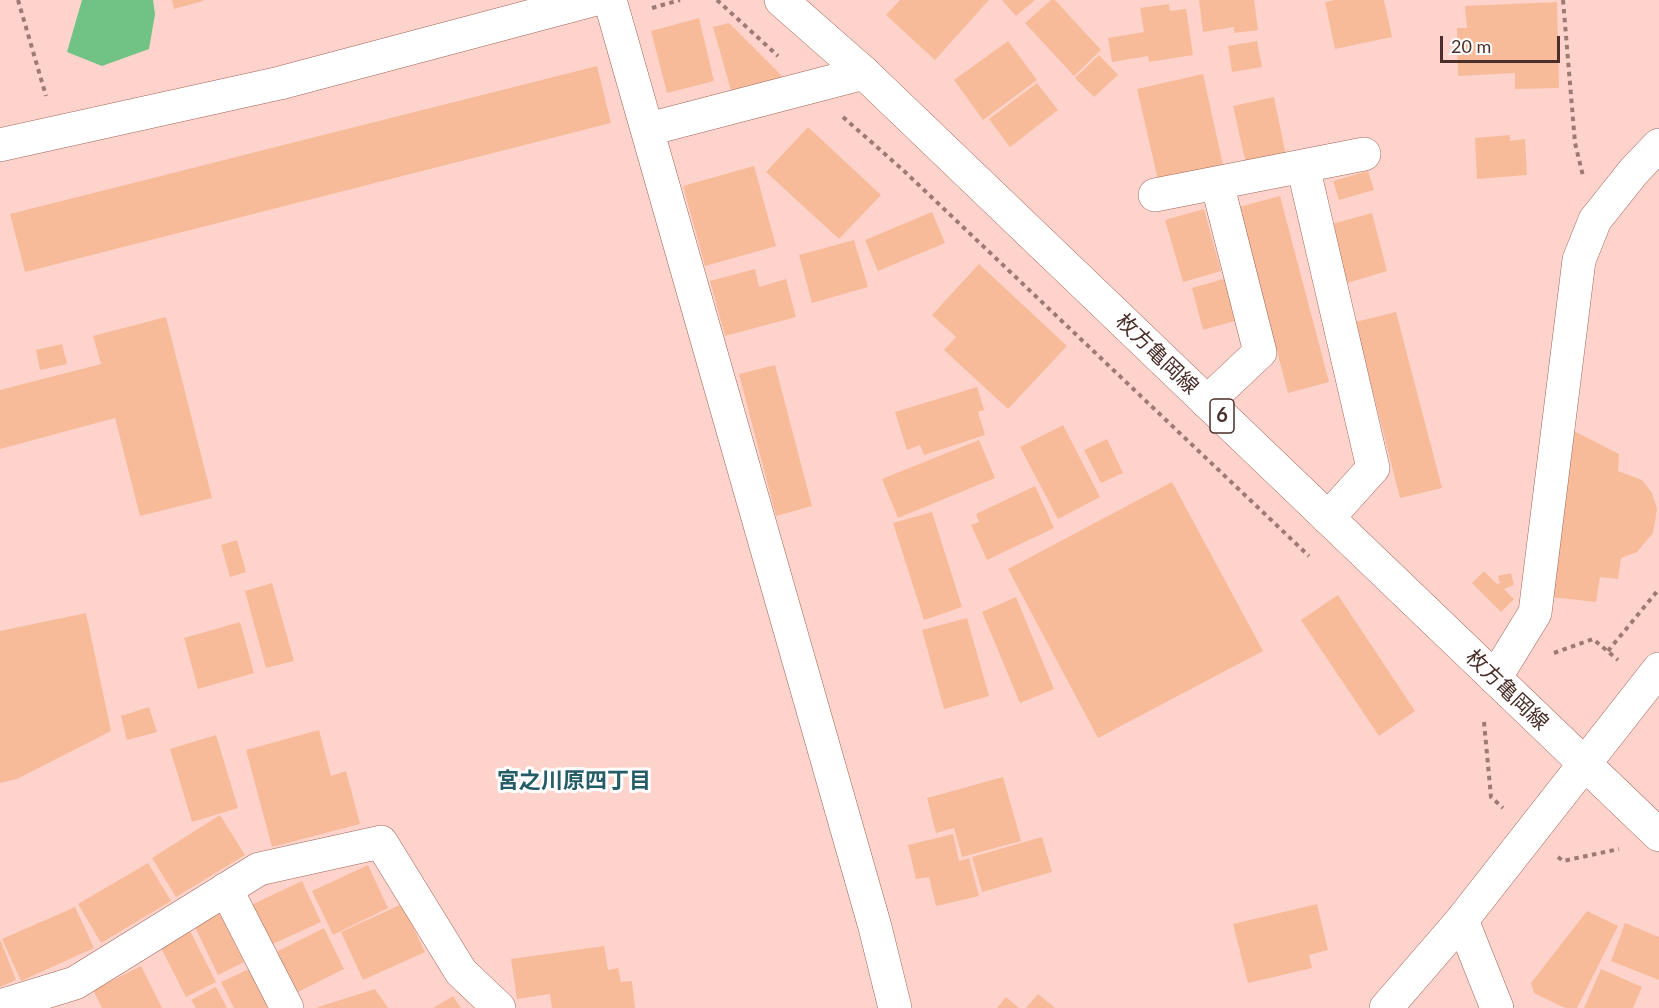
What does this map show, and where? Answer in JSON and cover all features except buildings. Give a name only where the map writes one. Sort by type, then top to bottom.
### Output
[{"type":"street","points":[[0,145],[280,83],[592,0]]},
{"type":"street","points":[[610,0],[649,129],[872,915],[895,1008]]},
{"type":"street","name":"枚方亀岡線","points":[[781,0],[864,73],[1659,835]]},
{"type":"street","points":[[649,129],[864,73]]},
{"type":"street","points":[[1495,678],[1535,613],[1579,260],[1595,220],[1634,171],[1659,145]]},
{"type":"street","points":[[1155,195],[1364,154]]},
{"type":"street","points":[[1303,165],[1373,468],[1328,518]]},
{"type":"street","points":[[1207,402],[1260,352],[1217,183]]},
{"type":"street","points":[[1386,1008],[1462,920],[1659,669]]},
{"type":"street","points":[[0,1006],[75,983],[259,869],[381,842],[461,972],[499,1008]]},
{"type":"street","points":[[226,889],[287,1008]]},
{"type":"street","points":[[1462,920],[1497,1008]]},
{"type":"path","points":[[717,0],[903,170],[1314,561]]},
{"type":"path","points":[[1563,0],[1575,143],[1595,220]]},
{"type":"path","points":[[1608,651],[1659,589]]},
{"type":"path","points":[[1477,716],[1486,724],[1491,797]]},
{"type":"path","points":[[1563,861],[1617,851]]},
{"type":"green space","points":[[82,0],[153,0],[155,14],[149,49],[102,66],[67,52]]},
{"type":"district","name":"宮之川原四丁目","points":[[574,781]]}]
